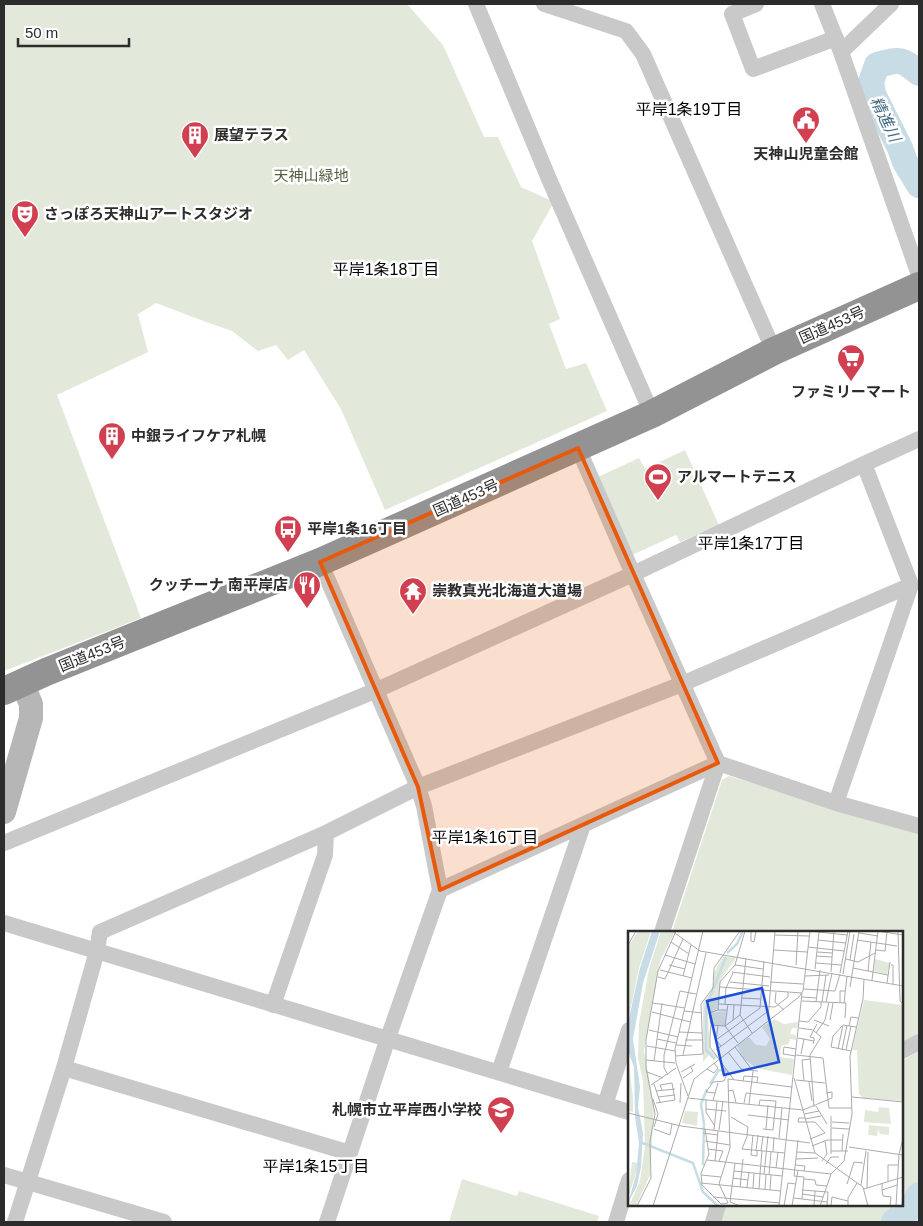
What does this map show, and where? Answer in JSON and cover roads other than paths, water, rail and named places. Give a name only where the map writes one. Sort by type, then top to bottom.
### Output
[{"type":"highway","name":"国道453号","points":[[13,687],[320,562],[578,448],[652,414],[774,351],[919,286]]},
{"type":"street","points":[[476,4],[549,179],[652,414]]},
{"type":"street","points":[[544,4],[626,30],[643,54],[774,351]]},
{"type":"street","points":[[756,4],[732,14],[753,69],[839,45],[891,4]]},
{"type":"street","points":[[822,4],[839,45],[919,275]]},
{"type":"street","points":[[4,843],[377,690],[633,574],[864,464],[919,440]]},
{"type":"street","points":[[578,448],[718,763],[662,931]]},
{"type":"street","points":[[836,803],[911,585],[864,464]]},
{"type":"street","points":[[320,562],[418,787],[424,806],[440,890],[388,1038],[327,1222]]},
{"type":"street","points":[[16,1222],[64,1068],[97,951],[100,932],[326,833],[418,787],[682,684],[911,585]]},
{"type":"street","points":[[4,812],[31,718],[31,704],[13,687]]},
{"type":"street","points":[[440,890],[718,763],[836,803],[919,826]]},
{"type":"street","points":[[499,1072],[583,825]]},
{"type":"street","points":[[273,1005],[325,855],[326,833]]},
{"type":"street","points":[[4,923],[628,1112]]},
{"type":"street","points":[[605,1105],[628,1033]]},
{"type":"street","points":[[903,1050],[919,1042]]},
{"type":"street","points":[[64,1068],[350,1153]]},
{"type":"street","points":[[4,1175],[164,1222]]},
{"type":"street","points":[[616,1222],[628,1183]]},
{"type":"street","points":[[713,1222],[718,1206]]},
{"type":"waterway","name":"精進川","points":[[919,73],[904,62],[896,61],[877,65],[871,82],[873,94],[905,162],[919,185]]},
{"type":"waterway","name":"精進川","points":[[894,1222],[913,1205],[919,1195]]},
{"type":"place","name":"天神山児童会館","points":[[806,144]]},
{"type":"place","name":"展望テラス","points":[[195,159]]},
{"type":"place","name":"さっぽろ天神山アートスタジオ","points":[[25,238]]},
{"type":"place","name":"ファミリーマート","points":[[851,382]]},
{"type":"place","name":"中銀ライフケア札幌","points":[[112,460]]},
{"type":"place","name":"アルマートテニス","points":[[658,501]]},
{"type":"place","name":"平岸1条16丁目","points":[[288,553]]},
{"type":"place","name":"クッチーナ 南平岸店","points":[[307,609]]},
{"type":"place","name":"崇教真光北海道大道場","points":[[413,615]]},
{"type":"place","name":"札幌市立平岸西小学校","points":[[501,1134]]},
{"type":"district","name":"平岸1条19丁目","points":[[689,109]]},
{"type":"district","name":"平岸1条18丁目","points":[[386,269]]},
{"type":"district","name":"平岸1条17丁目","points":[[751,543]]},
{"type":"district","name":"平岸1条16丁目","points":[[485,837]]},
{"type":"district","name":"平岸1条15丁目","points":[[316,1166]]},
{"type":"park label","name":"天神山緑地","points":[[311,176]]}]
